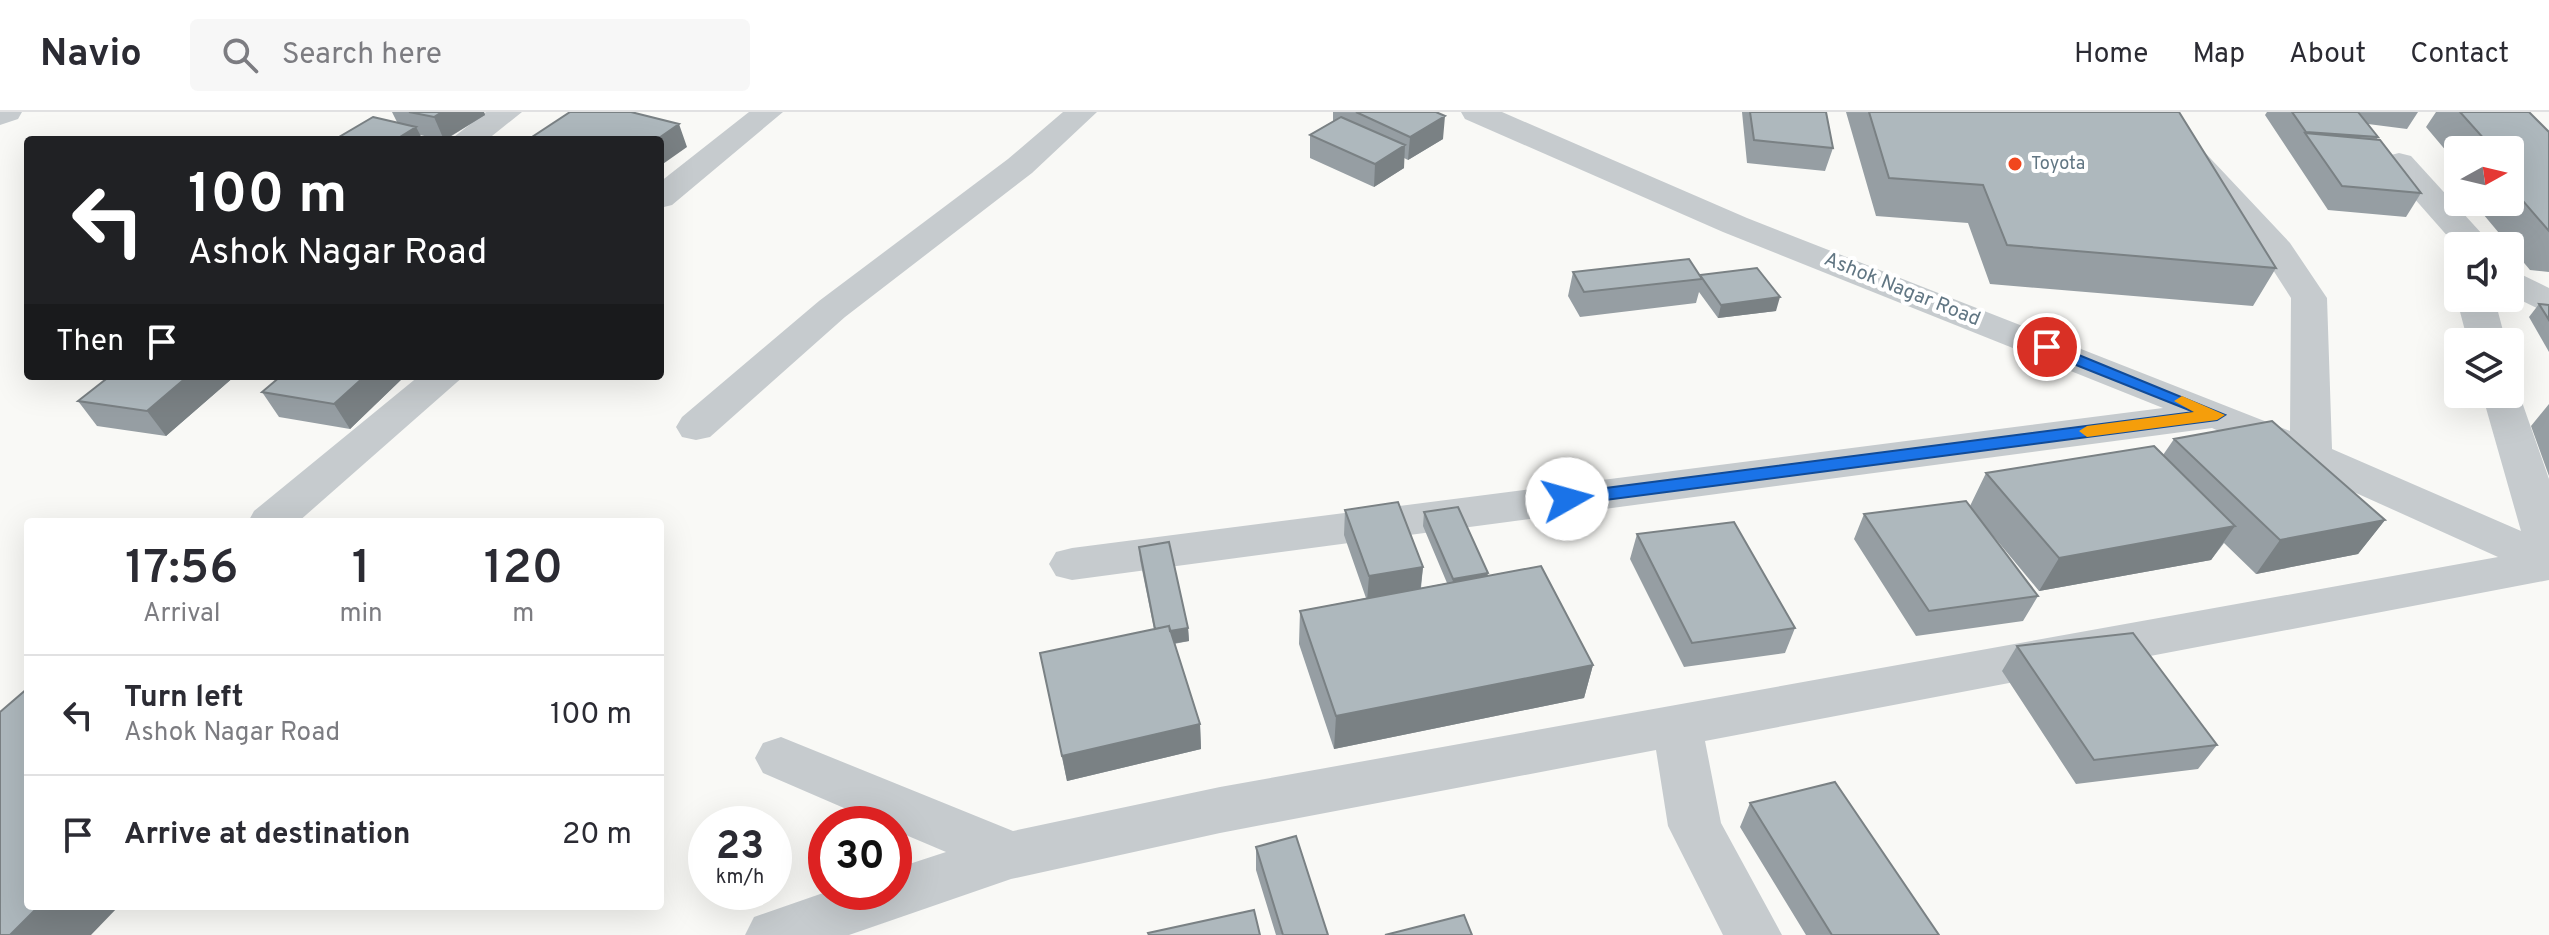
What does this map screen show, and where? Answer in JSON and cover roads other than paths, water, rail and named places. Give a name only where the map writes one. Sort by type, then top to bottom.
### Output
[{"type":"street","points":[[0,116],[7,112]]},
{"type":"street","points":[[472,136],[507,112]]},
{"type":"street","points":[[664,195],[768,112]]},
{"type":"street","points":[[696,427],[832,309],[1020,166],[1082,112]]},
{"type":"street","name":"Ashok Nagar Road","points":[[1476,112],[1735,225],[2217,415],[2549,563]]},
{"type":"street","points":[[2163,112],[2181,146],[2278,250],[2309,298],[2307,324],[2312,459]]},
{"type":"street","points":[[2399,163],[2462,232]]},
{"type":"street","points":[[2524,288],[2549,303]]},
{"type":"street","points":[[275,518],[439,380]]},
{"type":"street","points":[[2506,408],[2549,549]]},
{"type":"street","points":[[1072,564],[2217,415]]},
{"type":"street","points":[[774,935],[1011,855],[1220,810],[2549,563]]},
{"type":"street","points":[[1677,727],[1695,826],[1753,935]]},
{"type":"street","points":[[781,758],[1011,855]]},
{"type":"place","name":"Toyota","points":[[2015,164]]}]
